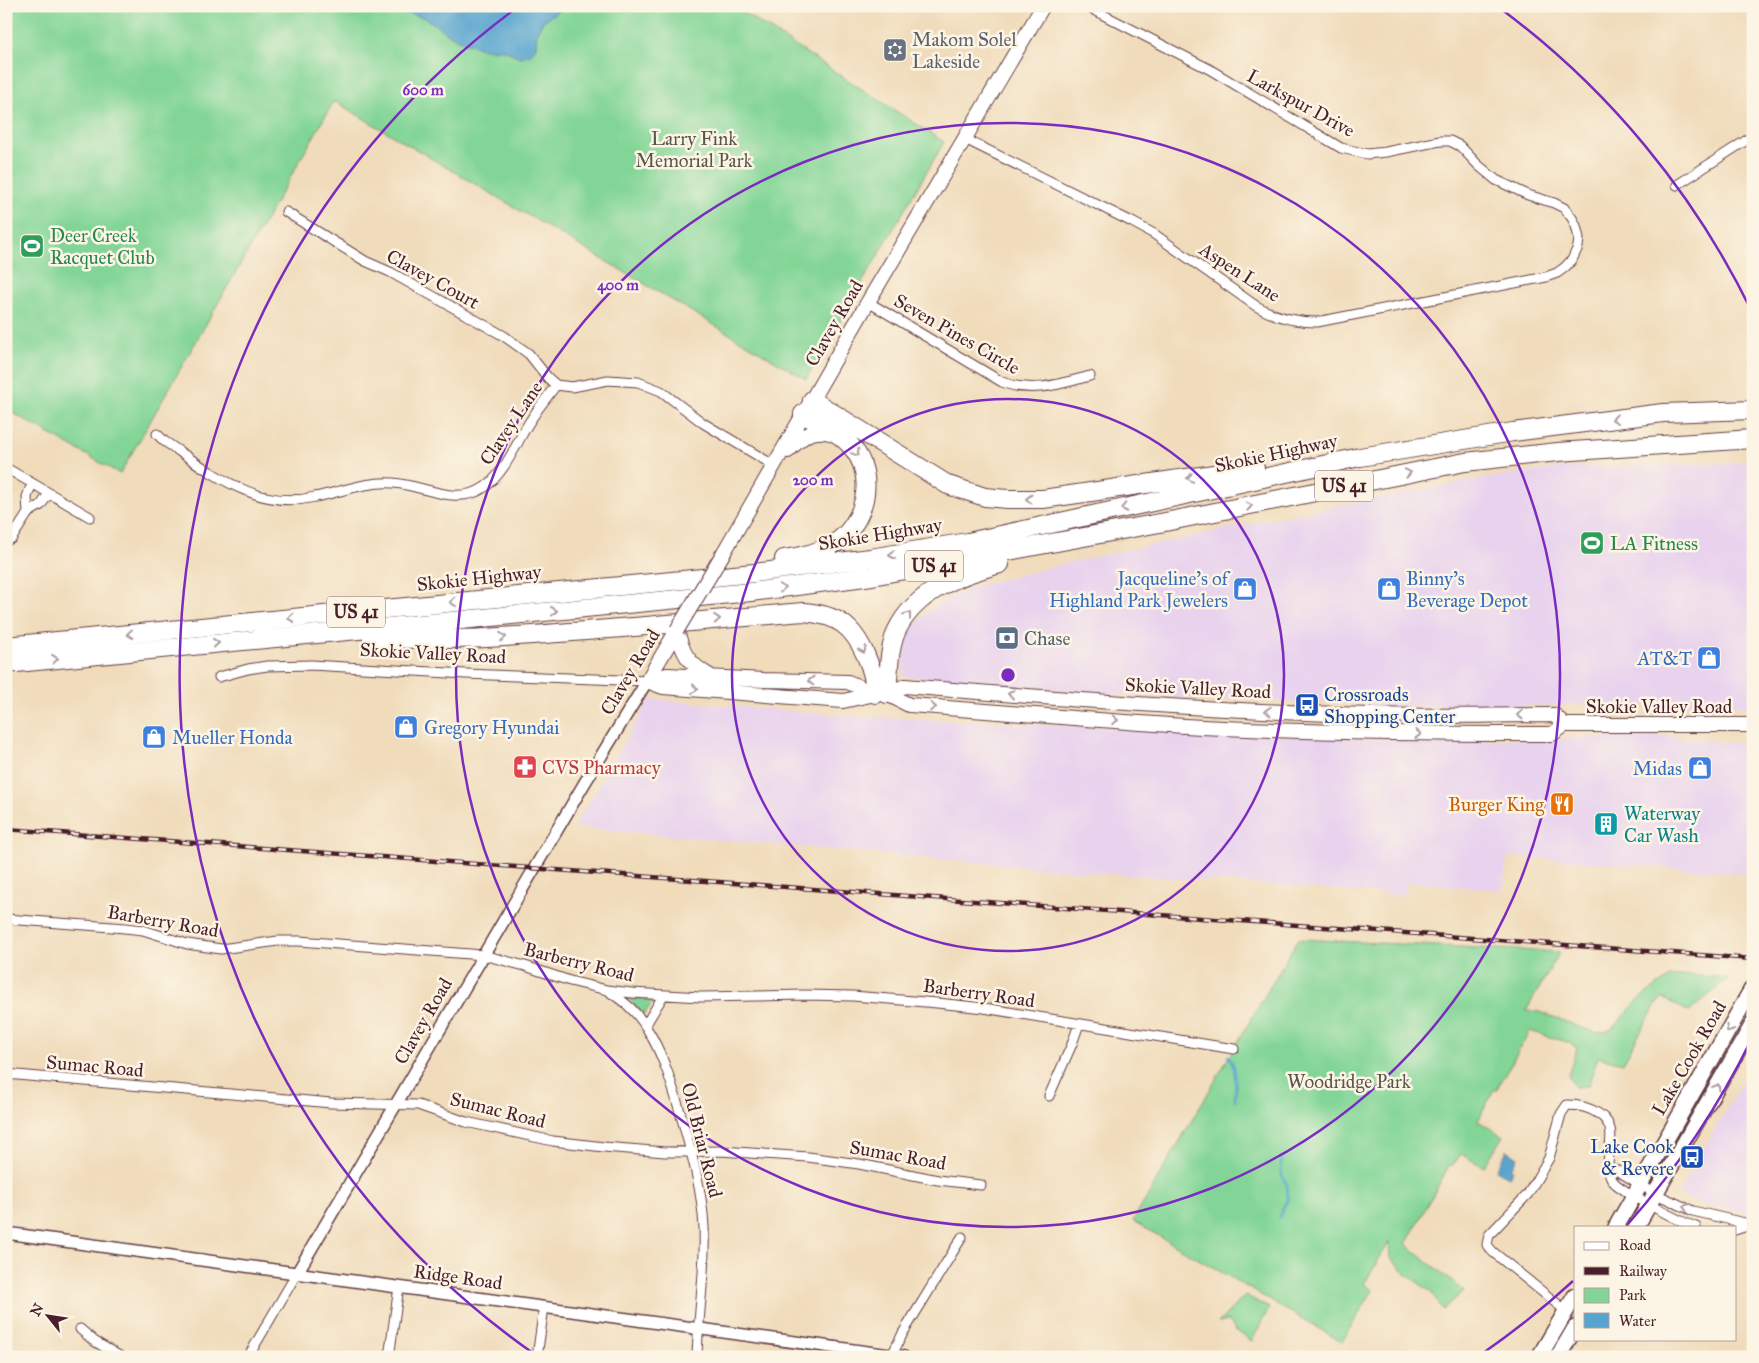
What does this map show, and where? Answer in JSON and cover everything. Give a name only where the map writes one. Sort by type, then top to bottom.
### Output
[{"type":"highway","points":[[1663,413],[1711,404],[1753,400]]},
{"type":"highway","points":[[539,594],[603,580],[798,557],[832,545],[845,534],[862,509],[866,488],[863,469],[859,457],[852,447],[808,407]]},
{"type":"highway","points":[[808,407],[838,417],[948,485],[985,497],[1007,499],[1053,498],[1286,464],[1360,457]]},
{"type":"highway","name":"Skokie Highway","points":[[6,646],[754,573],[880,557],[968,542],[1360,457],[1513,432],[1663,413],[1753,410]]},
{"type":"highway","name":"Skokie Highway","points":[[6,664],[761,590],[872,576],[1132,528],[1465,462],[1558,452],[1753,439]]},
{"type":"highway","points":[[1558,452],[1753,451]]},
{"type":"highway","points":[[881,694],[897,631],[911,610],[934,590],[969,572],[1086,543],[1132,528]]},
{"type":"highway","points":[[244,641],[269,644],[394,638],[428,640],[486,638],[804,612],[821,614],[849,628],[859,640],[881,694]]},
{"type":"main road","name":"Clavey Road","points":[[647,681],[1043,6]]},
{"type":"main road","points":[[775,465],[798,441],[813,432],[821,431],[842,436]]},
{"type":"main road","points":[[677,630],[684,655],[695,667],[711,677]]},
{"type":"main road","name":"Skokie Valley Road","points":[[647,681],[667,674],[848,682],[909,705],[1185,726],[1369,734],[1552,734],[1565,725],[1753,725]]},
{"type":"main road","name":"Skokie Valley Road","points":[[647,681],[663,687],[843,701],[881,694],[905,686],[1104,702],[1294,712],[1369,715],[1554,715],[1565,725]]},
{"type":"main road","points":[[1292,730],[1294,712]]},
{"type":"main road","points":[[1369,715],[1369,734]]},
{"type":"main road","name":"Lake Cook Road","points":[[1617,1226],[1753,986]]},
{"type":"main road","name":"Lake Cook Road","points":[[1637,1226],[1753,1024]]},
{"type":"main road","points":[[1539,1357],[1574,1298]]},
{"type":"main road","points":[[1558,1357],[1574,1330]]},
{"type":"street","name":"Larkspur Drive","points":[[1086,6],[1209,69],[1341,148],[1367,154],[1440,141],[1450,141],[1460,146],[1496,180],[1558,206]]},
{"type":"street","points":[[1677,185],[1753,136]]},
{"type":"street","name":"Aspen Lane","points":[[965,138],[1154,234],[1266,311],[1302,322],[1316,322],[1358,314],[1546,277],[1557,273],[1572,260],[1578,247],[1579,238],[1572,218],[1564,208],[1558,206]]},
{"type":"street","name":"Clavey Court","points":[[286,212],[365,261],[390,272],[504,336],[529,354],[556,385]]},
{"type":"street","name":"Seven Pines Circle","points":[[868,302],[1015,388],[1032,389],[1090,376]]},
{"type":"street","name":"Clavey Lane","points":[[157,434],[164,441],[218,477],[250,494],[281,501],[292,502],[381,482],[413,486],[442,494],[458,496],[475,492],[489,483],[504,466],[532,417],[556,385],[572,387],[608,380],[638,382],[660,391],[704,423],[775,465]]},
{"type":"street","points":[[6,468],[90,517]]},
{"type":"street","points":[[28,513],[27,497],[32,483]]},
{"type":"street","points":[[6,546],[6,541],[12,538],[28,513],[41,505],[48,493]]},
{"type":"street","name":"Skokie Valley Road","points":[[219,678],[241,670],[267,666],[311,665],[466,674],[647,681]]},
{"type":"street","name":"Clavey Road","points":[[248,1357],[579,792],[647,681]]},
{"type":"street","name":"Barberry Road","points":[[6,919],[143,930],[188,944],[221,949],[278,941],[299,941],[483,955],[607,990],[663,996],[853,996],[965,1006],[1234,1049]]},
{"type":"street","name":"Old Briar Road","points":[[607,990],[621,998],[645,1026],[658,1049],[675,1095],[692,1152],[700,1185],[704,1230],[704,1254],[697,1328],[697,1357]]},
{"type":"street","points":[[645,1026],[663,996]]},
{"type":"street","points":[[1049,1096],[1079,1024]]},
{"type":"street","name":"Sumac Road","points":[[6,1074],[331,1103],[418,1105],[466,1122],[553,1140],[604,1147],[666,1152],[721,1151],[808,1157],[860,1164],[938,1180],[981,1185]]},
{"type":"street","points":[[1566,1311],[1487,1246],[1489,1235],[1528,1194],[1549,1158],[1561,1114],[1567,1105],[1580,1105],[1597,1112],[1606,1119],[1611,1129],[1608,1169],[1612,1180],[1618,1187],[1637,1190]]},
{"type":"street","points":[[1608,1169],[1618,1171],[1637,1190],[1694,1226]]},
{"type":"street","points":[[1653,1199],[1751,1225]]},
{"type":"street","points":[[1736,1230],[1751,1225]]},
{"type":"street","name":"Ridge Road","points":[[6,1233],[904,1357]]},
{"type":"street","points":[[892,1356],[903,1333],[962,1237]]},
{"type":"street","points":[[389,1357],[400,1287]]},
{"type":"street","points":[[537,1357],[544,1307]]},
{"type":"street","points":[[80,1329],[94,1341],[121,1357]]},
{"type":"shaded area","name":"Crossroads Shopping Center","points":[[1753,462],[1753,706],[1651,704],[1419,707],[1138,696],[902,676],[907,631],[935,605],[974,587],[1063,564],[1324,508],[1492,477],[1561,468]]},
{"type":"shaded area","points":[[650,699],[850,716],[1249,734],[1433,741],[1664,736],[1753,745],[1753,874],[1507,856],[1503,890],[1406,882],[1405,895],[1074,871],[574,827]]},
{"type":"shaded area","points":[[1753,1063],[1753,1213],[1704,1205],[1678,1194]]},
{"type":"green space","name":"Larry Fink Memorial Park","points":[[6,6],[733,6],[944,142],[806,379],[334,101],[120,474],[6,409]]},
{"type":"green space","name":"Woodridge Park","points":[[1298,939],[1560,952],[1526,1011],[1540,1012],[1596,1033],[1608,1031],[1618,1024],[1623,1016],[1644,995],[1670,977],[1688,975],[1729,978],[1689,1012],[1663,998],[1657,1003],[1623,1063],[1598,1057],[1588,1086],[1575,1087],[1568,1076],[1577,1048],[1570,1043],[1530,1031],[1496,1090],[1494,1089],[1478,1121],[1503,1136],[1484,1167],[1461,1154],[1452,1166],[1450,1164],[1406,1244],[1464,1291],[1443,1310],[1431,1292],[1406,1274],[1390,1257],[1389,1242],[1364,1284],[1373,1290],[1342,1342],[1133,1221]]},
{"type":"green space","points":[[631,998],[652,1000],[644,1015],[630,1000]]},
{"type":"green space","points":[[1245,1295],[1269,1308],[1252,1341],[1235,1330],[1229,1321],[1218,1323]]},
{"type":"water","points":[[391,6],[566,6],[543,21],[537,32],[536,47],[530,55],[520,57],[504,50],[484,49],[456,39],[425,18],[397,10]]},
{"type":"water","points":[[1507,1150],[1518,1157],[1509,1177],[1496,1170]]},
{"type":"waterway","points":[[1228,1056],[1235,1071],[1235,1100]]},
{"type":"waterway","points":[[1279,1217],[1288,1198],[1287,1185],[1281,1169],[1282,1157]]},
{"type":"railway","points":[[6,829],[1753,959]]},
{"type":"place","name":"Makom Solel Lakeside","points":[[895,50]]},
{"type":"place","name":"Deer Creek Racquet Club","points":[[32,246]]},
{"type":"place","name":"LA Fitness","points":[[1592,543]]},
{"type":"place","name":"Jacqueline's of Highland Park Jewelers","points":[[1245,589]]},
{"type":"place","name":"Binny's Beverage Depot","points":[[1389,589]]},
{"type":"place","name":"Chase","points":[[1007,638]]},
{"type":"place","name":"AT&T","points":[[1709,658]]},
{"type":"place","name":"Crossroads Shopping Center","points":[[1307,705]]},
{"type":"place","name":"Gregory Hyundai","points":[[406,727]]},
{"type":"place","name":"Mueller Honda","points":[[154,737]]},
{"type":"place","name":"CVS Pharmacy","points":[[525,767]]},
{"type":"place","name":"Midas","points":[[1700,768]]},
{"type":"place","name":"Burger King","points":[[1562,804]]},
{"type":"place","name":"Waterway Car Wash","points":[[1606,824]]},
{"type":"place","name":"Lake Cook & Revere","points":[[1692,1157]]}]
